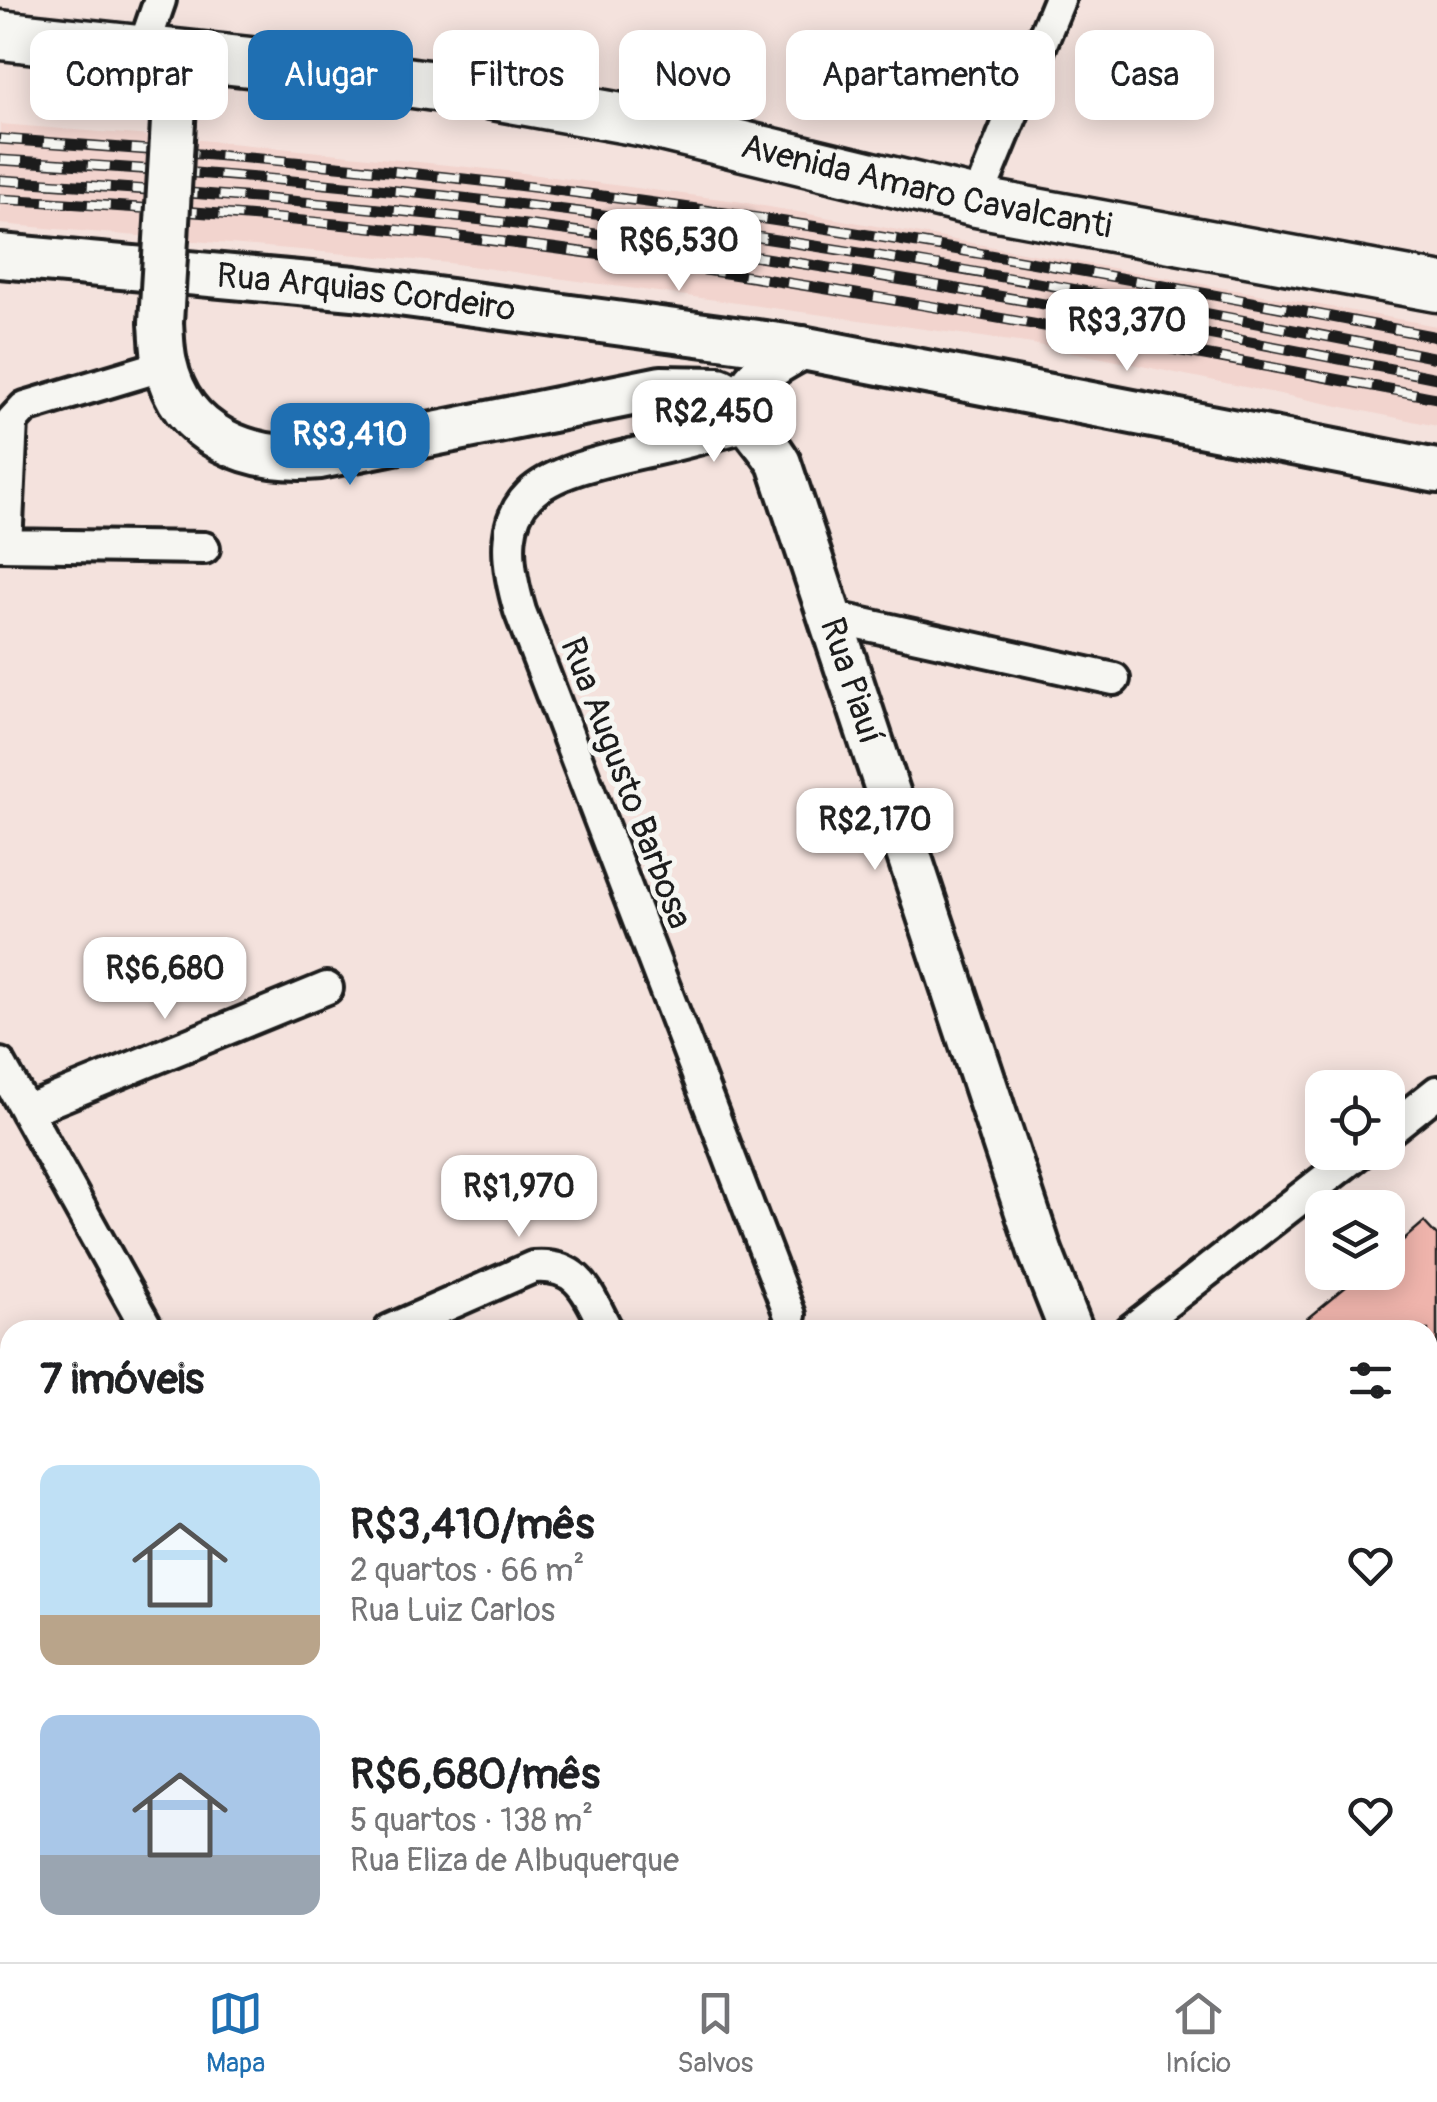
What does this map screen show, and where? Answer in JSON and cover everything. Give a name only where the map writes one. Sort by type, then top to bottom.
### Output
[{"type":"main road","name":"Avenida Amaro Cavalcanti","points":[[0,34],[30,38]]},
{"type":"main road","name":"Avenida Amaro Cavalcanti","points":[[228,61],[452,89],[644,122],[976,202],[1437,287]]},
{"type":"street","points":[[159,30],[160,0]]},
{"type":"street","points":[[976,202],[1058,0]]},
{"type":"street","points":[[173,120],[163,344],[180,400],[193,419],[239,448],[266,457],[320,456],[660,388],[719,389],[744,413],[754,379],[802,348]]},
{"type":"street","name":"Rua Arquias Cordeiro","points":[[0,256],[354,288],[802,348],[1437,471]]},
{"type":"street","points":[[546,312],[652,345],[664,356],[666,372],[660,388]]},
{"type":"street","points":[[163,344],[25,408],[12,422],[3,545],[204,548]]},
{"type":"street","name":"Rua Piauí","points":[[744,413],[779,463],[1041,1254],[1067,1320]]},
{"type":"street","name":"Rua Augusto Barbosa","points":[[744,413],[583,465],[536,485],[516,512],[509,542],[510,578],[790,1314]]},
{"type":"street","points":[[827,616],[1114,680]]},
{"type":"street","points":[[26,1111],[327,988]]},
{"type":"street","points":[[0,1064],[142,1320]]},
{"type":"street","points":[[1405,1117],[1437,1092]]},
{"type":"street","points":[[1144,1320],[1337,1170]]},
{"type":"street","points":[[413,1320],[534,1267],[553,1265],[569,1270],[587,1292],[602,1320]]},
{"type":"shaded area","points":[[0,124],[507,171],[736,201],[1437,326],[1437,426],[1033,344],[449,263],[0,224]]},
{"type":"building","points":[[1424,1222],[1437,1236],[1437,1320],[1305,1320],[1342,1290],[1405,1290],[1405,1238]]},
{"type":"railway","points":[[0,139],[367,169],[694,209],[1013,259],[1437,337]]},
{"type":"railway","points":[[0,160],[316,183],[632,219],[1036,282],[1437,358]]},
{"type":"railway","points":[[0,180],[349,206],[668,244],[998,296],[1437,378]]},
{"type":"railway","points":[[0,199],[305,221],[610,256],[921,305],[1437,398]]}]
